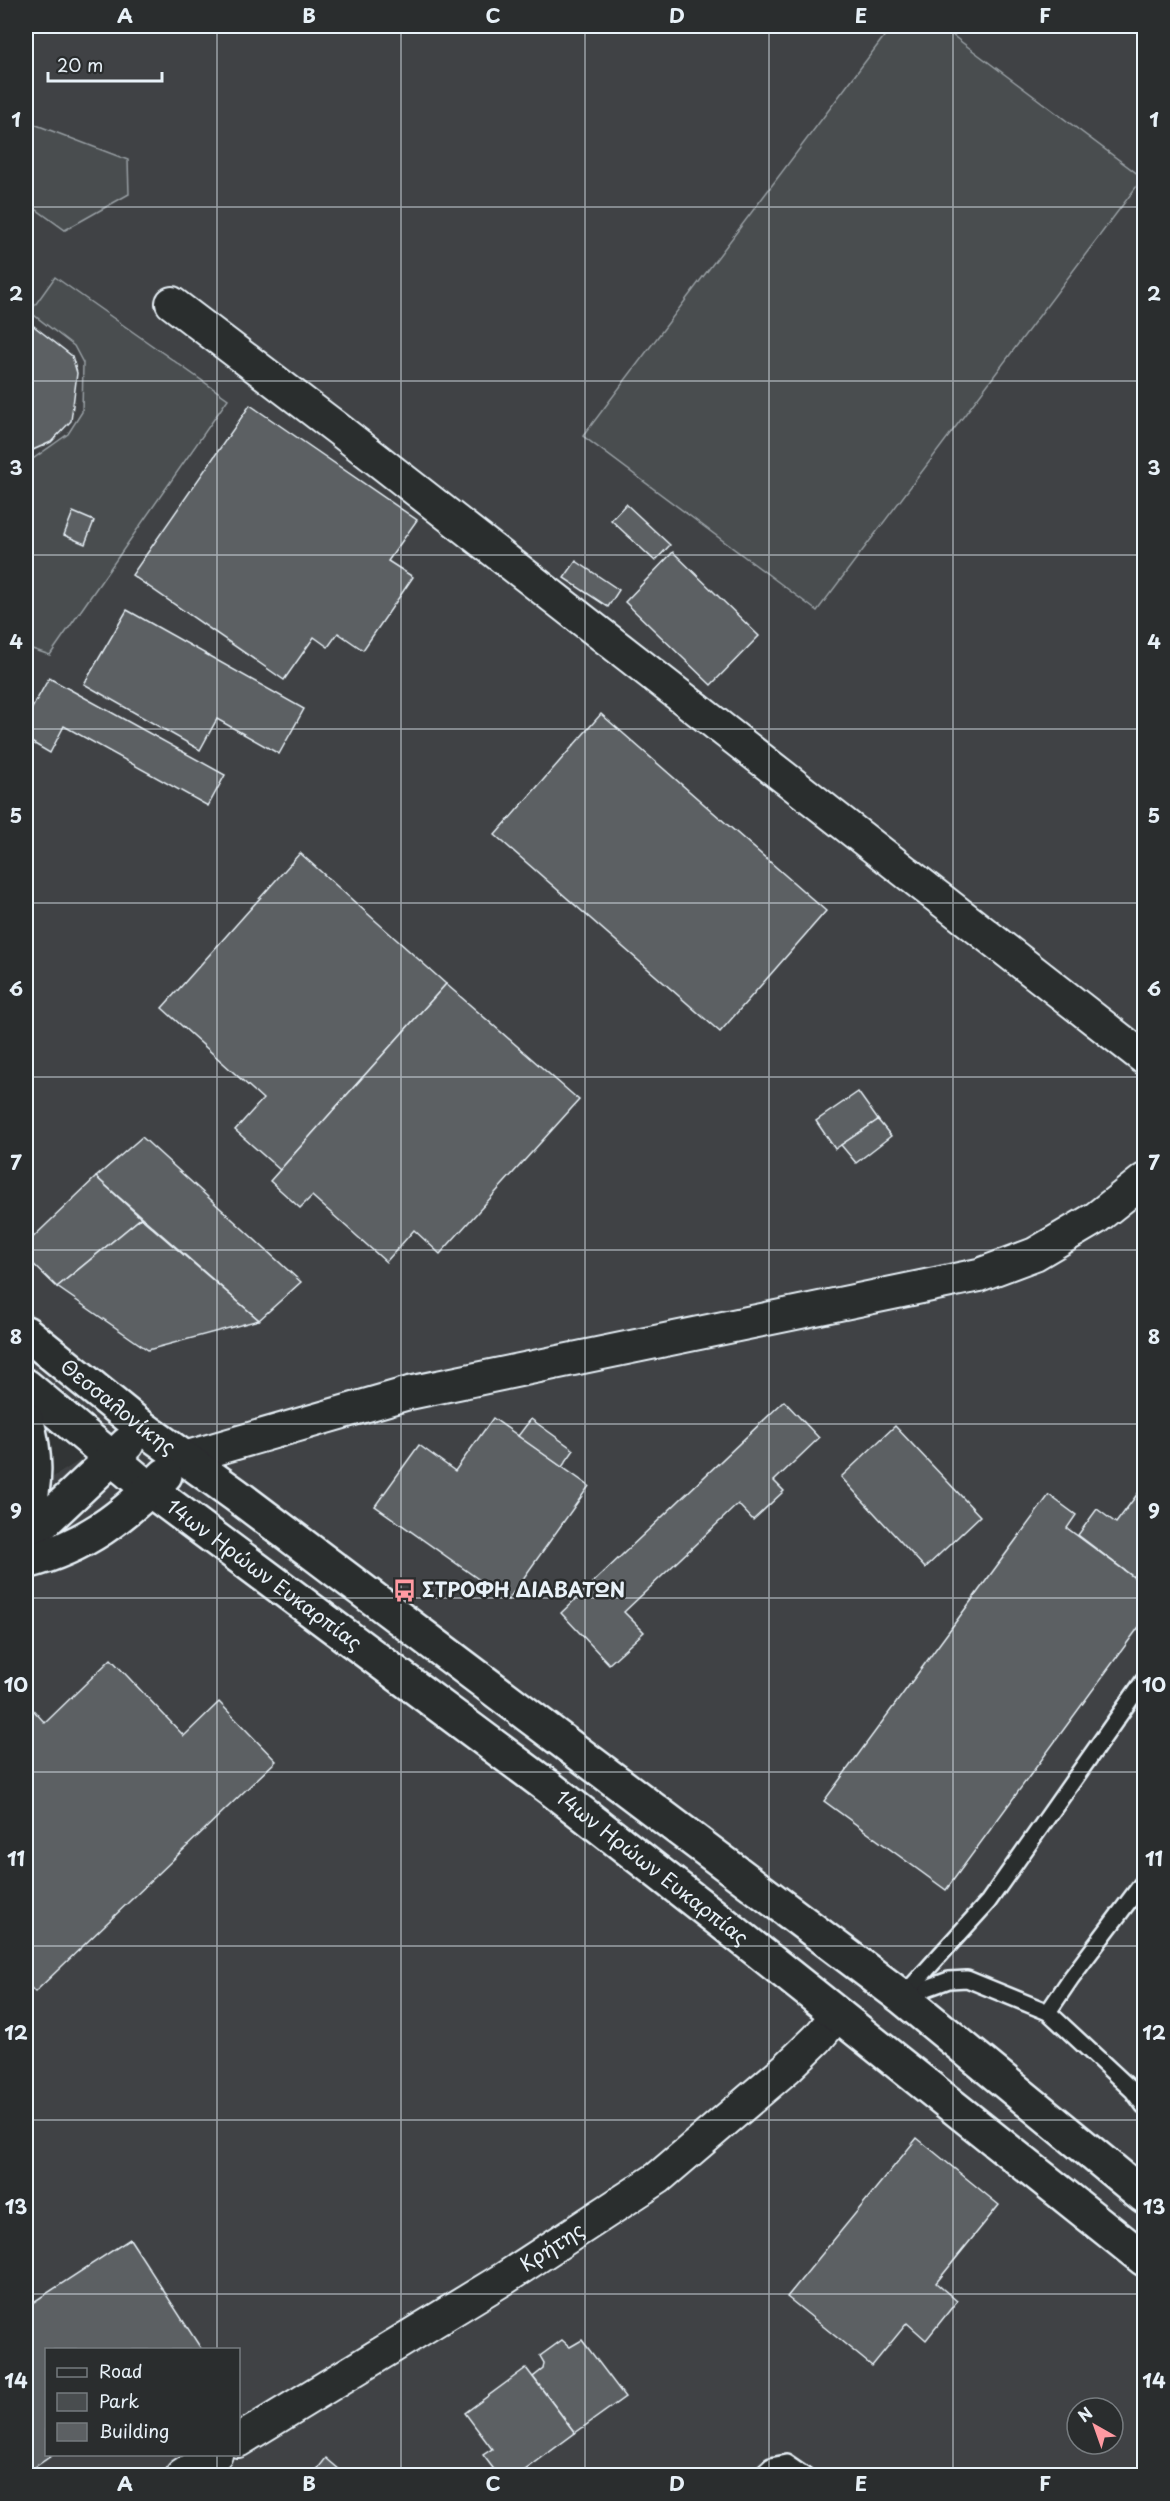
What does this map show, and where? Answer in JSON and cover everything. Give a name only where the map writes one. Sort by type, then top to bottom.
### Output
[{"type":"main road","name":"Θεσσαλονίκης","points":[[26,1333],[144,1429],[184,1458]]},
{"type":"main road","points":[[26,1386],[150,1490]]},
{"type":"main road","points":[[26,1419],[35,1459],[35,1481],[26,1518]]},
{"type":"main road","points":[[26,1539],[144,1429]]},
{"type":"main road","points":[[26,1562],[75,1546],[94,1535],[150,1490],[184,1458],[903,1997],[1144,2196]]},
{"type":"main road","name":"14ων Ηρώων Ευκαρπίας","points":[[150,1490],[550,1788],[838,2014],[1144,2259]]},
{"type":"street","points":[[172,303],[357,443],[1144,1058]]},
{"type":"street","points":[[184,1458],[409,1393],[979,1275],[1035,1254],[1096,1218],[1144,1180]]},
{"type":"street","name":"Κρήτης","points":[[240,2440],[504,2278],[658,2178],[788,2067],[817,2039],[838,2014]]},
{"type":"street","points":[[182,2475],[213,2456]]},
{"type":"lane","points":[[903,1997],[988,1902],[1144,1680]]},
{"type":"lane","points":[[1048,2012],[1144,1881]]},
{"type":"lane","points":[[903,1997],[949,1980],[967,1979],[1048,2012],[1133,2091],[1144,2106]]},
{"type":"lane","points":[[760,2475],[771,2466],[786,2463],[805,2475]]},
{"type":"shaded area","points":[[26,26],[1144,26],[1144,2475],[26,2475],[26,1494],[111,1441],[26,1365]]},
{"type":"green space","points":[[892,26],[940,26],[1143,178],[817,611],[583,436]]},
{"type":"green space","points":[[26,121],[128,160],[129,194],[65,230],[26,202]]},
{"type":"green space","points":[[55,277],[228,399],[50,655],[26,647],[26,461],[34,458],[68,434],[82,412],[83,363],[74,346],[30,312]]},
{"type":"building","points":[[26,320],[72,356],[77,373],[71,421],[51,442],[26,453]]},
{"type":"building","points":[[250,405],[417,520],[388,561],[413,577],[363,650],[338,633],[328,647],[314,637],[284,680],[132,575]]},
{"type":"building","points":[[626,504],[670,545],[655,561],[611,520]]},
{"type":"building","points":[[73,512],[94,521],[85,544],[64,535]]},
{"type":"building","points":[[673,552],[759,636],[711,685],[625,602]]},
{"type":"building","points":[[576,561],[619,590],[608,607],[564,578]]},
{"type":"building","points":[[127,610],[304,709],[279,754],[217,719],[200,750],[84,684]]},
{"type":"building","points":[[49,678],[225,775],[208,806],[64,726],[50,753],[26,739],[26,719]]},
{"type":"building","points":[[601,714],[826,911],[720,1032],[495,835]]},
{"type":"building","points":[[300,853],[446,984],[280,1170],[235,1130],[263,1099],[162,1008]]},
{"type":"building","points":[[446,984],[579,1100],[440,1254],[414,1230],[386,1262],[312,1196],[300,1208],[270,1181]]},
{"type":"building","points":[[858,1092],[878,1120],[835,1149],[816,1121]]},
{"type":"building","points":[[878,1120],[891,1136],[856,1163],[841,1145]]},
{"type":"building","points":[[142,1137],[301,1282],[259,1320],[96,1177]]},
{"type":"building","points":[[96,1177],[141,1218],[57,1287],[26,1257],[26,1244]]},
{"type":"building","points":[[141,1218],[259,1320],[148,1350],[57,1287]]},
{"type":"building","points":[[784,1401],[819,1438],[774,1481],[784,1491],[753,1520],[738,1504],[624,1612],[644,1632],[609,1664],[561,1613]]},
{"type":"building","points":[[493,1418],[589,1486],[508,1600],[375,1506],[419,1445],[455,1471]]},
{"type":"building","points":[[531,1419],[574,1450],[562,1467],[518,1436]]},
{"type":"building","points":[[895,1426],[980,1516],[925,1568],[841,1477]]},
{"type":"building","points":[[1144,1485],[1144,1585],[1078,1535],[1097,1509],[1116,1523]]},
{"type":"building","points":[[1049,1495],[1076,1515],[1067,1528],[1144,1585],[1144,1620],[946,1890],[824,1801]]},
{"type":"building","points":[[111,1659],[184,1736],[219,1702],[276,1761],[35,1992],[26,1983],[26,1702],[45,1723]]},
{"type":"building","points":[[917,2138],[999,2205],[936,2283],[957,2301],[926,2340],[907,2323],[872,2366],[787,2297]]},
{"type":"building","points":[[130,2239],[201,2348],[45,2348],[45,2456],[51,2456],[26,2473],[26,2307]]},
{"type":"building","points":[[562,2340],[570,2347],[582,2340],[625,2397],[575,2433],[533,2377],[543,2369],[544,2363],[540,2356]]},
{"type":"building","points":[[526,2368],[575,2433],[517,2476],[499,2476],[483,2455],[492,2449],[465,2413]]},
{"type":"building","points":[[326,2458],[347,2476],[312,2476]]},
{"type":"place","name":"ΣΤΡΟΦΗ ΔΙΑΒΑΤΩΝ","points":[[404,1590]]}]
